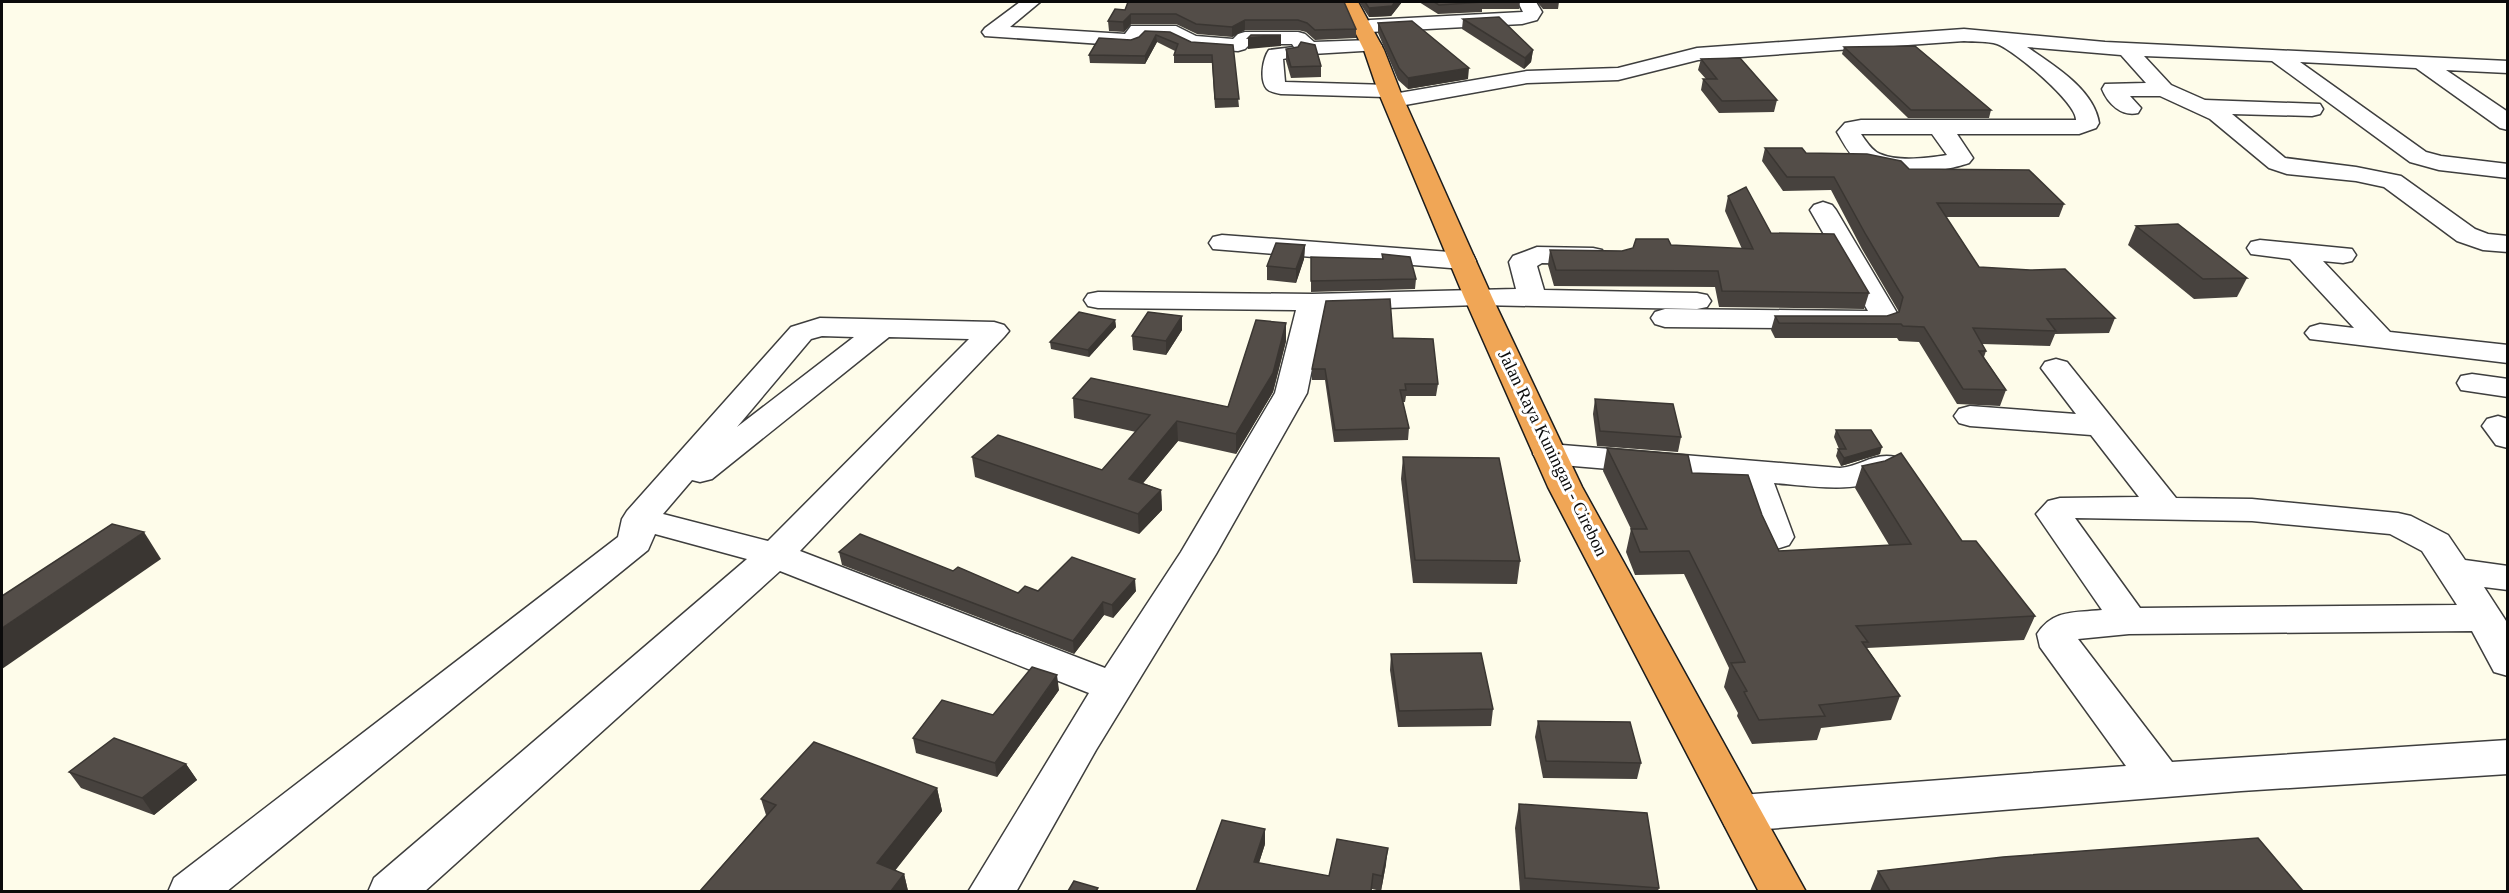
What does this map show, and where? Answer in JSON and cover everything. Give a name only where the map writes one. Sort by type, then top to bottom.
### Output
[{"type":"highway","name":"Jalan Raya Kuningan - Cirebon","points":[[1364,31],[1463,261],[1565,487],[1783,891]]},
{"type":"street","points":[[1031,2],[992,32],[1131,40],[1138,30],[1176,32],[1191,42],[1213,44],[1238,45],[1245,38],[1298,38],[1303,45],[1312,48],[1364,31],[1522,18],[1530,16],[1533,12],[1527,2]]},
{"type":"street","points":[[1322,51],[1364,31]]},
{"type":"street","points":[[1290,52],[1276,54],[1273,58],[1275,85],[1281,88],[1392,96],[1527,77],[1618,74],[1697,54],[1728,50],[1943,36],[2001,36],[2056,45],[2508,68]]},
{"type":"street","points":[[1938,127],[2079,126],[2088,123],[2089,118],[2082,104],[2064,85],[2001,36]]},
{"type":"street","points":[[2127,49],[2163,90]]},
{"type":"street","points":[[2277,55],[2418,157],[2439,163],[2508,171]]},
{"type":"street","points":[[2422,63],[2508,123]]},
{"type":"street","points":[[2130,108],[2115,94],[2113,89],[2163,90],[2218,114],[2277,163],[2287,167],[2356,174],[2392,181],[2466,235],[2483,242],[2508,244]]},
{"type":"street","points":[[2204,107],[2312,109]]},
{"type":"street","points":[[1098,300],[1483,306],[1833,321],[1882,320],[1883,313],[1823,210]]},
{"type":"street","points":[[1222,243],[1463,261]]},
{"type":"street","points":[[2260,248],[2343,255]]},
{"type":"street","points":[[2298,251],[2379,338]]},
{"type":"street","points":[[1533,298],[1523,262],[1538,255],[1619,256]]},
{"type":"street","points":[[1483,306],[1533,298],[1696,301]]},
{"type":"street","points":[[991,891],[1075,749],[1198,554],[1291,393],[1312,302]]},
{"type":"street","points":[[191,891],[635,542],[640,519],[801,333],[820,327],[994,331],[775,555],[391,891]]},
{"type":"street","points":[[2320,333],[2508,354]]},
{"type":"street","points":[[2056,368],[2167,510]]},
{"type":"street","points":[[2472,382],[2508,388]]},
{"type":"street","points":[[1970,416],[2101,426]]},
{"type":"street","points":[[1550,454],[1754,473],[1840,478],[1854,477],[1884,464]]},
{"type":"street","points":[[1754,473],[1776,537]]},
{"type":"street","points":[[2129,621],[2054,514],[2060,509],[2077,507],[2252,510],[2385,521],[2416,532],[2435,543],[2485,618],[2507,661]]},
{"type":"street","points":[[640,519],[775,555],[1094,680]]},
{"type":"street","points":[[2453,571],[2508,578]]},
{"type":"street","points":[[2161,780],[2060,647],[2057,634],[2064,627],[2129,621],[2485,618]]},
{"type":"street","points":[[1741,813],[2161,780],[2508,757]]},
{"type":"building","points":[[1128,2],[1344,2],[1356,29],[1315,30],[1307,23],[1298,20],[1245,20],[1232,27],[1196,24],[1176,14],[1131,14],[1123,22],[1108,21],[1115,9],[1125,10]]},
{"type":"building","points":[[1365,2],[1395,2],[1392,6],[1369,8]]},
{"type":"building","points":[[1434,2],[1483,2],[1439,5]]},
{"type":"building","points":[[1499,17],[1533,50],[1525,58],[1463,19]]},
{"type":"building","points":[[1412,21],[1469,68],[1408,78],[1399,68],[1378,23]]},
{"type":"building","points":[[1145,31],[1170,32],[1191,42],[1233,45],[1239,99],[1215,99],[1212,55],[1174,55],[1178,44],[1156,35],[1145,56],[1089,55],[1099,38],[1131,40],[1139,37]]},
{"type":"building","points":[[1251,35],[1281,35],[1248,38]]},
{"type":"building","points":[[1301,42],[1315,45],[1321,66],[1291,67],[1286,49],[1298,47]]},
{"type":"building","points":[[1915,46],[1991,110],[1911,110],[1844,47]]},
{"type":"building","points":[[1740,58],[1777,100],[1722,101],[1703,79],[1717,79],[1701,59]]},
{"type":"building","points":[[1765,148],[1802,148],[1806,153],[1867,154],[1901,161],[1909,169],[2029,170],[2064,204],[1937,203],[1979,267],[2030,270],[2065,269],[2115,318],[2047,319],[2056,331],[1973,328],[1986,351],[1979,351],[2006,390],[1963,389],[1924,327],[1901,324],[1779,323],[1775,316],[1887,316],[1899,312],[1903,297],[1834,177],[1787,177]]},
{"type":"building","points":[[1746,187],[1771,233],[1834,234],[1869,293],[1722,291],[1718,271],[1556,270],[1550,250],[1622,251],[1633,248],[1636,239],[1668,239],[1671,245],[1753,249],[1728,196]]},
{"type":"building","points":[[2178,224],[2247,278],[2203,279],[2136,226]]},
{"type":"building","points":[[1276,243],[1305,245],[1296,269],[1267,266]]},
{"type":"building","points":[[1382,254],[1410,257],[1416,279],[1311,281],[1311,257],[1383,259]]},
{"type":"building","points":[[1390,299],[1393,338],[1433,339],[1438,384],[1405,384],[1406,390],[1400,390],[1409,428],[1335,430],[1325,369],[1312,369],[1326,301]]},
{"type":"building","points":[[1079,312],[1115,320],[1088,350],[1050,342]]},
{"type":"building","points":[[1148,312],[1182,316],[1166,341],[1132,336]]},
{"type":"building","points":[[1256,320],[1286,323],[1273,373],[1236,434],[1177,421],[1129,479],[1161,490],[1138,514],[972,457],[998,435],[1102,470],[1150,415],[1073,398],[1091,378],[1228,407]]},
{"type":"building","points":[[1595,399],[1673,404],[1681,437],[1600,431]]},
{"type":"building","points":[[1836,430],[1871,430],[1882,447],[1844,458],[1838,449],[1846,449]]},
{"type":"building","points":[[1607,448],[1688,455],[1692,473],[1748,475],[1762,515],[1779,551],[1911,544],[1862,466],[1885,461],[1901,453],[1962,541],[1976,541],[2035,616],[1856,626],[1868,642],[1862,642],[1900,696],[1819,705],[1825,716],[1759,720],[1744,692],[1747,691],[1731,663],[1745,662],[1689,551],[1640,552],[1631,529],[1647,529]]},
{"type":"building","points":[[1403,457],[1499,458],[1520,561],[1415,560]]},
{"type":"building","points":[[112,524],[144,532],[2,628],[2,596]]},
{"type":"building","points":[[860,534],[953,571],[958,567],[1018,593],[1025,586],[1038,591],[1072,557],[1135,579],[1112,605],[1103,602],[1073,641],[839,552]]},
{"type":"building","points":[[1481,653],[1493,709],[1399,711],[1391,654]]},
{"type":"building","points":[[1032,667],[1057,675],[995,763],[913,738],[942,700],[993,715]]},
{"type":"building","points":[[1538,721],[1630,722],[1641,763],[1546,761]]},
{"type":"building","points":[[114,738],[186,764],[142,798],[69,772]]},
{"type":"building","points":[[814,742],[937,788],[877,863],[904,874],[891,891],[700,891],[776,805],[761,799]]},
{"type":"building","points":[[1519,804],[1647,813],[1659,888],[1525,878]]},
{"type":"building","points":[[1222,820],[1265,829],[1254,862],[1329,876],[1337,839],[1388,848],[1382,876],[1373,874],[1371,891],[1196,891]]},
{"type":"building","points":[[2258,838],[2303,891],[1890,891],[1878,871],[2003,857]]},
{"type":"building","points":[[1074,881],[1098,888],[1096,891],[1068,891]]}]
